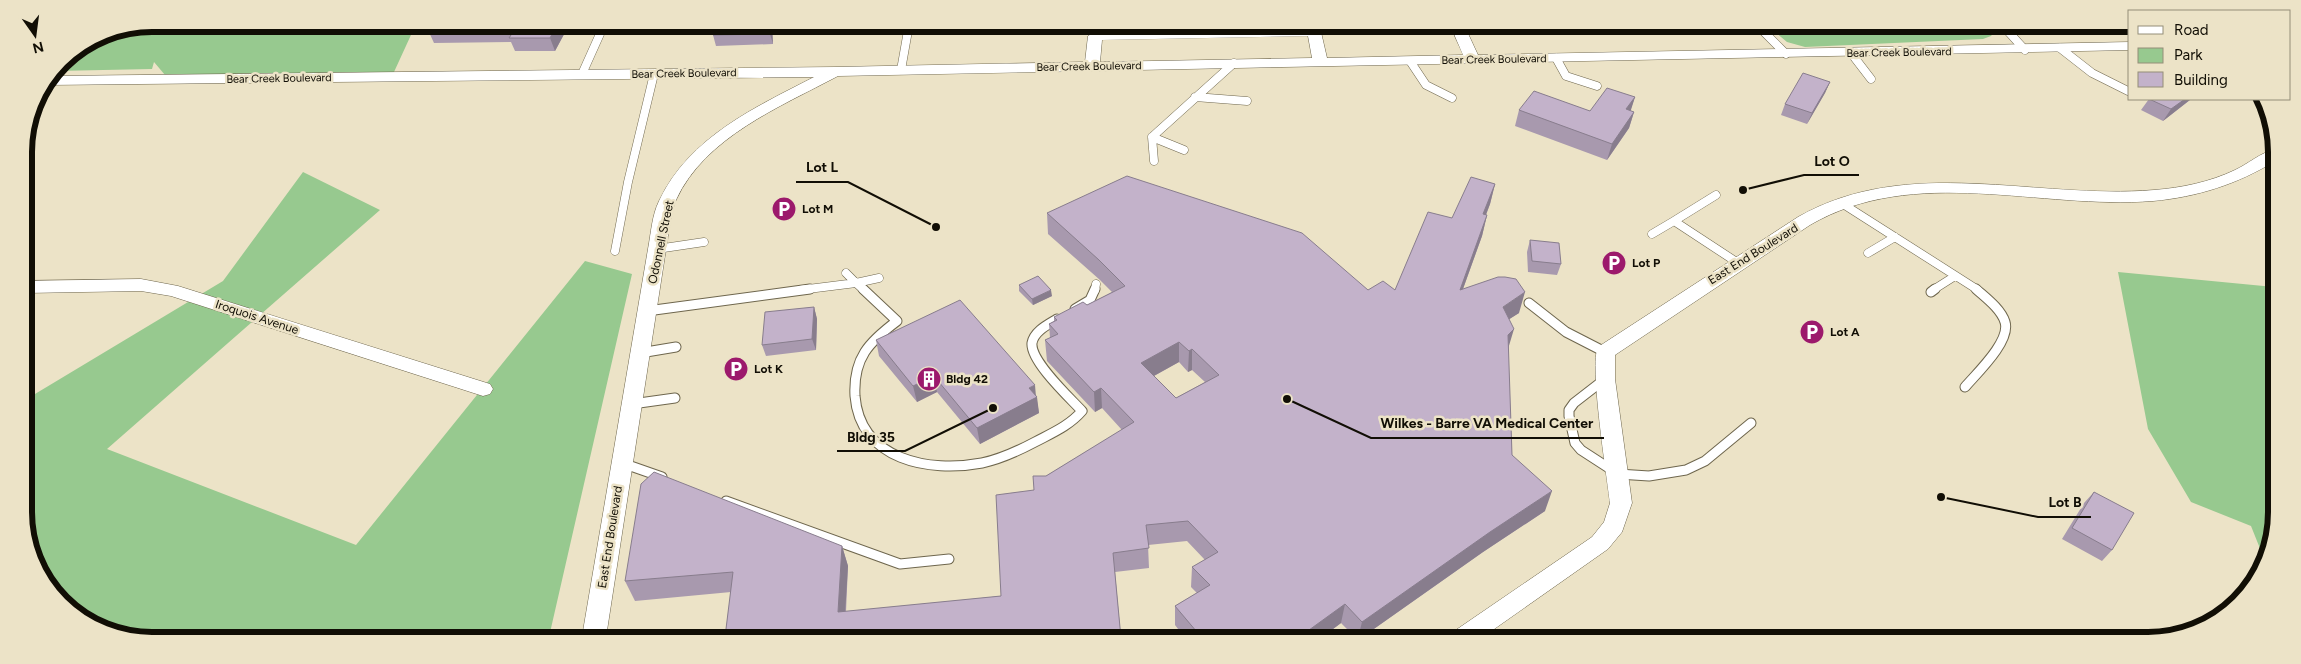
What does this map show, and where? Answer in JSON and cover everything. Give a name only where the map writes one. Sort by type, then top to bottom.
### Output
[{"type":"street","points":[[1092,66],[1095,36],[1314,32],[1320,62]]},
{"type":"street","points":[[1461,32],[1472,59]]},
{"type":"street","name":"Bear Creek Boulevard","points":[[56,81],[836,72],[1234,63],[2025,50],[2128,46]]},
{"type":"street","name":"Odonnell Street","points":[[626,438],[668,201],[684,173],[711,145],[741,123],[836,72]]},
{"type":"street","name":"East End Boulevard","points":[[1604,352],[1811,217],[1843,204],[1893,191],[1944,187],[2092,196],[2169,192],[2218,182],[2239,174],[2268,158]]},
{"type":"street","name":"Iroquois Avenue","points":[[33,287],[141,285],[172,290],[483,390]]},
{"type":"street","points":[[1472,631],[1600,543],[1614,526],[1619,515],[1621,503],[1605,379],[1604,352]]},
{"type":"street","name":"East End Boulevard","points":[[595,632],[626,438]]},
{"type":"lane","points":[[582,74],[601,32]]},
{"type":"lane","points":[[901,70],[908,32]]},
{"type":"lane","points":[[1764,32],[1786,54]]},
{"type":"lane","points":[[2009,32],[2025,50]]},
{"type":"lane","points":[[2060,48],[2075,63],[2100,79],[2128,91]]},
{"type":"lane","points":[[1851,53],[1871,79]]},
{"type":"lane","points":[[1556,58],[1566,76],[1597,86]]},
{"type":"lane","points":[[1410,61],[1423,84],[1452,98]]},
{"type":"lane","points":[[1152,138],[1234,63]]},
{"type":"lane","points":[[615,251],[630,174],[654,74]]},
{"type":"lane","points":[[1195,97],[1247,101]]},
{"type":"lane","points":[[1152,138],[1184,150]]},
{"type":"lane","points":[[1152,138],[1154,161]]},
{"type":"lane","points":[[1652,234],[1716,195]]},
{"type":"lane","points":[[1843,204],[1988,299],[2005,322],[2005,333],[2001,343],[1965,388]]},
{"type":"lane","points":[[1674,221],[1738,263]]},
{"type":"lane","points":[[1868,253],[1895,237]]},
{"type":"lane","points":[[658,249],[704,242]]},
{"type":"lane","points":[[846,274],[897,321],[870,343],[859,364],[854,385],[862,426],[875,443],[896,456],[921,462],[956,465],[981,463],[1008,455],[1074,422],[1082,411],[1038,361],[1032,350],[1032,342],[1037,334],[1047,326],[1092,300],[1096,295],[1096,284]]},
{"type":"lane","points":[[1931,292],[1955,276]]},
{"type":"lane","points":[[647,311],[856,283],[879,278]]},
{"type":"lane","points":[[1530,303],[1566,332],[1604,352]]},
{"type":"lane","points":[[640,353],[676,347]]},
{"type":"lane","points":[[1605,379],[1574,403],[1569,410],[1569,416],[1575,443],[1581,450],[1618,474],[1649,476],[1686,470],[1705,461],[1751,423]]},
{"type":"lane","points":[[632,404],[675,398]]},
{"type":"lane","points":[[622,463],[668,480]]},
{"type":"lane","points":[[715,497],[900,564],[949,559]]},
{"type":"green space","points":[[152,32],[412,32],[394,72],[165,75],[154,62],[152,69],[65,71],[79,57],[106,42],[129,35]]},
{"type":"green space","points":[[1775,32],[1994,32],[1991,36],[1983,39],[1805,47],[1787,42]]},
{"type":"green space","points":[[2036,32],[2128,32],[2128,32],[2047,35]]},
{"type":"green space","points":[[303,172],[380,210],[107,449],[356,545],[585,261],[632,274],[550,632],[152,632],[121,627],[99,619],[73,602],[62,591],[45,565],[35,535],[32,512],[32,396],[223,281]]},
{"type":"green space","points":[[2118,272],[2268,286],[2268,512],[2267,527],[2261,551],[2251,526],[2191,502],[2148,429]]},
{"type":"building","points":[[513,32],[553,32],[550,38],[509,38]]},
{"type":"building","points":[[714,32],[770,32],[770,34],[713,35]]},
{"type":"building","points":[[1803,73],[1830,82],[1812,113],[1785,104]]},
{"type":"building","points":[[1607,88],[1635,97],[1626,109],[1634,112],[1612,144],[1519,110],[1534,91],[1590,111]]},
{"type":"building","points":[[2151,100],[2184,100],[2171,109]]},
{"type":"building","points":[[1127,176],[1302,233],[1368,290],[1383,281],[1395,290],[1428,212],[1452,218],[1471,177],[1495,184],[1483,214],[1487,215],[1460,290],[1498,277],[1505,277],[1516,279],[1525,292],[1503,307],[1514,329],[1508,335],[1512,455],[1552,491],[1362,622],[1345,604],[1307,631],[1196,631],[1175,606],[1210,585],[1192,567],[1218,552],[1188,521],[1146,525],[1149,548],[1113,553],[1120,632],[726,632],[733,572],[625,581],[641,484],[654,472],[842,546],[838,612],[1001,596],[996,495],[1034,490],[1033,476],[1046,476],[1134,422],[1101,388],[1094,392],[1045,340],[1058,334],[1049,324],[1057,320],[1054,317],[1083,302],[1087,305],[1125,286],[1047,213]],"holes":[[[1179,342],[1189,351],[1192,349],[1219,375],[1176,398],[1141,363]]]},
{"type":"building","points":[[1530,240],[1559,243],[1561,264],[1532,261]]},
{"type":"building","points":[[1038,276],[1051,290],[1032,299],[1019,285]]},
{"type":"building","points":[[960,300],[1035,385],[1029,388],[1037,397],[977,428],[934,376],[913,386],[876,340]]},
{"type":"building","points":[[814,307],[812,339],[762,345],[765,312]]},
{"type":"building","points":[[2094,492],[2134,513],[2112,550],[2072,528]]},
{"type":"place","name":"Lot O","points":[[1743,190]]},
{"type":"place","name":"Lot M","points":[[784,209]]},
{"type":"place","name":"Lot L","points":[[936,227]]},
{"type":"place","name":"Lot P","points":[[1614,263]]},
{"type":"place","name":"Lot A","points":[[1812,332]]},
{"type":"place","name":"Lot K","points":[[736,369]]},
{"type":"place","name":"Bldg 42","points":[[929,379]]},
{"type":"place","name":"Wilkes - Barre VA Medical Center","points":[[1287,399]]},
{"type":"place","name":"Bldg 35","points":[[993,408]]},
{"type":"place","name":"Lot B","points":[[1941,497]]}]
